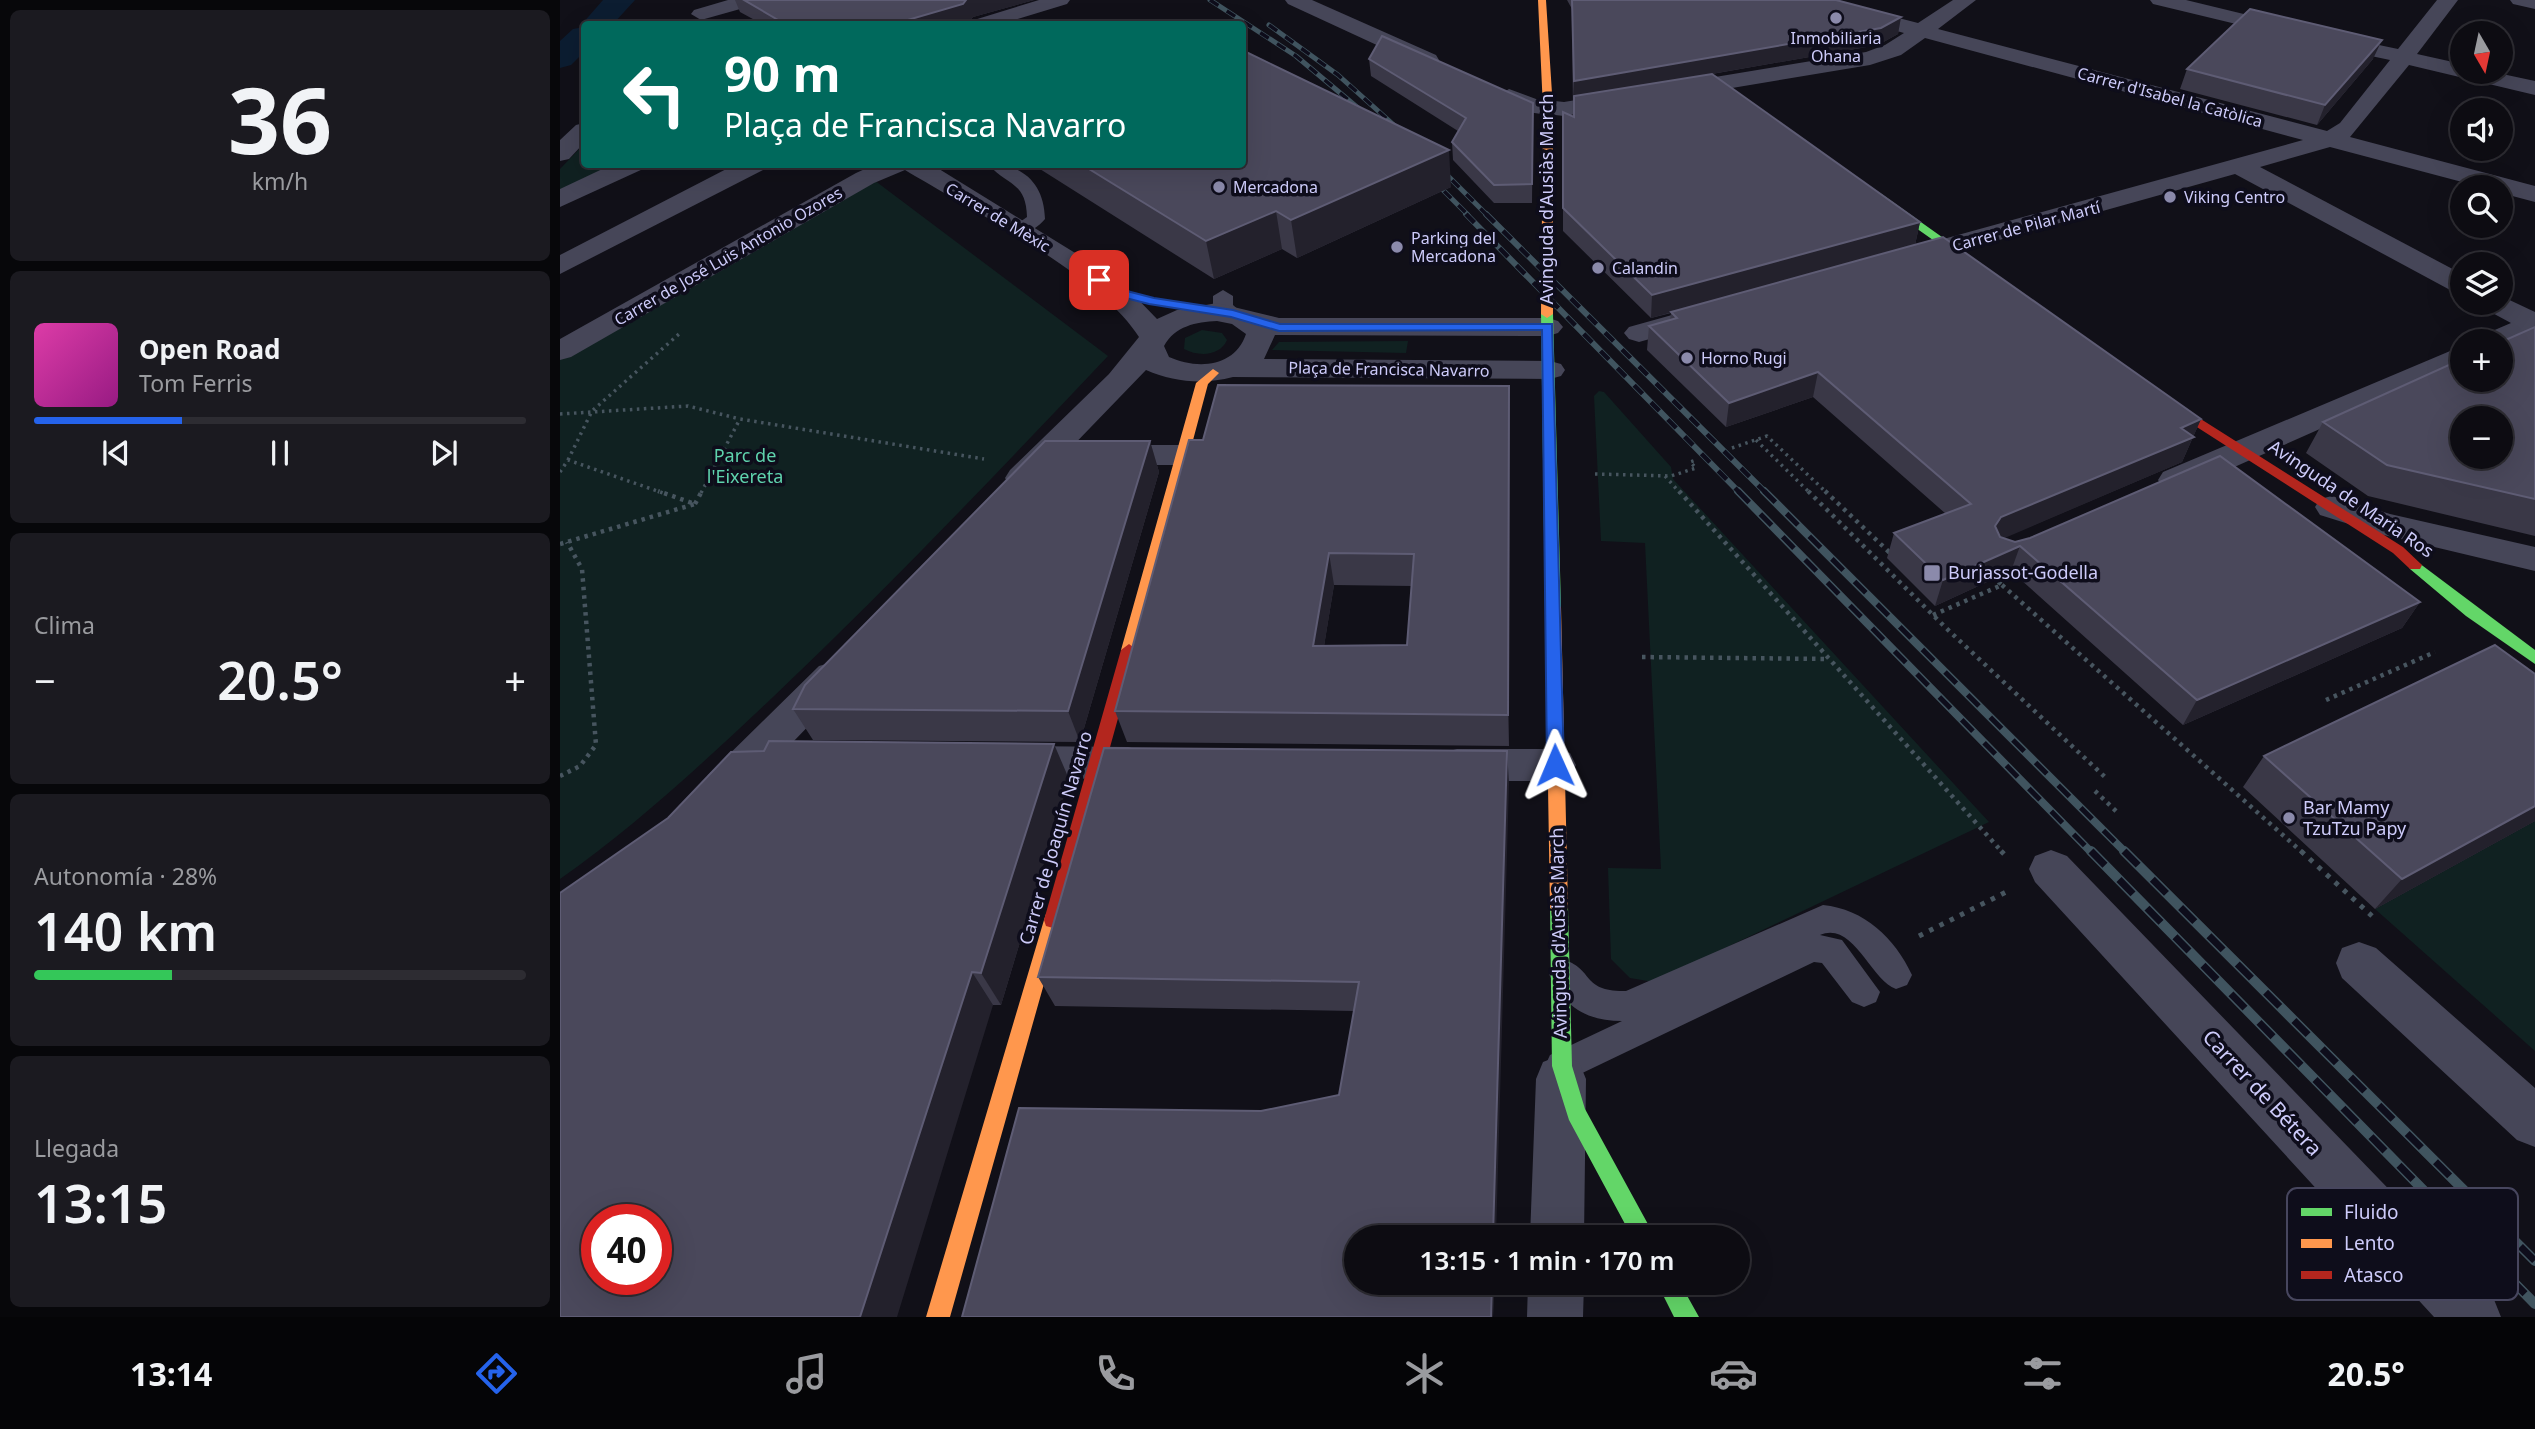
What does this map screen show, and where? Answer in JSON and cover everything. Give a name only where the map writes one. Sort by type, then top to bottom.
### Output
[{"type":"street","points":[[699,13],[751,0]]},
{"type":"street","points":[[991,21],[1060,0]]},
{"type":"street","points":[[1295,0],[1444,67]]},
{"type":"street","name":"Avinguda d'Ausiàs March","points":[[1542,0],[1548,109],[1548,327],[1562,1066],[1557,1225]]},
{"type":"street","name":"Carrer d'Isabel la Catòlica","points":[[1806,0],[2535,194]]},
{"type":"street","points":[[1493,90],[1548,109],[1580,107],[1880,56],[1966,0]]},
{"type":"street","points":[[2160,0],[2308,35]]},
{"type":"street","points":[[2332,139],[2348,128],[2448,0]]},
{"type":"street","points":[[2519,0],[2535,3]]},
{"type":"street","points":[[2361,47],[2450,68]]},
{"type":"street","points":[[2513,83],[2535,88]]},
{"type":"street","points":[[1718,84],[1740,99]]},
{"type":"street","points":[[560,155],[581,133]]},
{"type":"street","name":"Carrer de Pilar Martí","points":[[1891,263],[2241,167],[2332,139]]},
{"type":"street","points":[[2241,167],[2450,279]]},
{"type":"street","points":[[560,199],[626,168]]},
{"type":"street","points":[[560,266],[748,168]]},
{"type":"street","name":"Carrer de José Luis Antonio Ozores","points":[[560,351],[865,178],[889,168]]},
{"type":"street","name":"Carrer de Mèxic","points":[[919,168],[1118,292],[1151,328],[1151,341]]},
{"type":"street","points":[[1861,184],[1994,278]]},
{"type":"street","name":"Carrer de Mèxic","points":[[1118,292],[1181,308],[1230,310]]},
{"type":"street","points":[[995,507],[1120,381],[1151,341],[1172,321],[1200,313],[1230,310],[1279,327],[1548,327]]},
{"type":"street","points":[[1221,370],[1254,353],[1260,344],[1258,327],[1230,310]]},
{"type":"street","points":[[1639,333],[1718,311]]},
{"type":"street","points":[[2513,312],[2535,324]]},
{"type":"street","points":[[2513,333],[2535,324]]},
{"type":"street","name":"Plaça de Francisca Navarro","points":[[1151,341],[1150,354],[1156,363],[1166,369],[1188,373],[1221,370],[1550,370]]},
{"type":"street","points":[[2146,492],[2450,360]]},
{"type":"street","name":"Carrer de Joaquín Navarro","points":[[938,1317],[1098,763],[1202,383],[1221,370]]},
{"type":"street","name":"Avinguda de Maria Ros","points":[[2137,380],[2203,427],[2398,551],[2471,612],[2535,658]]},
{"type":"street","points":[[1041,459],[1072,455],[1181,454]]},
{"type":"street","points":[[2330,507],[2384,524],[2535,559]]},
{"type":"street","points":[[2442,586],[2438,568],[2443,557],[2487,547]]},
{"type":"street","points":[[694,813],[755,758],[861,647]]},
{"type":"street","points":[[755,758],[810,759]]},
{"type":"street","points":[[974,761],[1167,764]]},
{"type":"street","points":[[1416,765],[1555,765]]},
{"type":"street","name":"Carrer de Bétera","points":[[2031,865],[2347,1188]]},
{"type":"street","points":[[2368,941],[2535,1122]]},
{"type":"street","points":[[1562,1066],[1576,1113],[1637,1225]]},
{"type":"street","points":[[1555,1317],[1556,1295]]},
{"type":"street","points":[[1675,1295],[1687,1317]]},
{"type":"street","name":"Carrer de Bétera","points":[[2456,1300],[2473,1317]]},
{"type":"lane","points":[[1002,168],[1031,188],[1035,195],[1036,219],[1019,229]]},
{"type":"lane","points":[[1559,959],[1571,989],[1588,1002],[1614,1007],[1628,1006],[1823,919],[1841,918],[1857,928],[1896,975]]},
{"type":"lane","points":[[1562,1066],[1812,948],[1831,950],[1864,992]]},
{"type":"path","points":[[560,472],[592,411],[679,334]]},
{"type":"path","points":[[560,414],[688,406],[740,419],[1041,459]]},
{"type":"path","points":[[560,544],[695,504],[740,419]]},
{"type":"path","points":[[1732,448],[1767,436],[1889,552],[1900,548]]},
{"type":"path","points":[[1756,440],[1933,615],[2105,777]]},
{"type":"path","points":[[568,460],[695,504]]},
{"type":"path","points":[[1590,474],[1665,476],[1696,468],[1690,462],[1696,460]]},
{"type":"path","points":[[1665,476],[1829,659],[2031,865]]},
{"type":"path","points":[[560,776],[580,766],[596,745],[582,569],[567,542]]},
{"type":"path","points":[[1987,571],[2208,766],[2368,941]]},
{"type":"path","points":[[1933,615],[2002,585]]},
{"type":"path","points":[[2326,699],[2435,652]]},
{"type":"path","points":[[1642,657],[1829,659]]},
{"type":"path","points":[[2095,791],[2117,812]]},
{"type":"green space","points":[[581,147],[581,168],[610,168],[560,190],[560,169]]},
{"type":"green space","name":"Parc de l'Eixereta","points":[[874,180],[1108,356],[901,571],[773,697],[643,815],[560,879],[560,358]]},
{"type":"green space","points":[[1202,330],[1222,333],[1227,340],[1214,352],[1202,354],[1184,349],[1185,338]]},
{"type":"green space","points":[[1408,341],[1406,353],[1272,350],[1279,342]]},
{"type":"green space","points":[[1599,391],[1604,392],[1671,467],[1673,479],[1989,822],[1654,982],[1630,978],[1611,959],[1608,868],[1661,869],[1645,543],[1601,541],[1594,396]]},
{"type":"green space","points":[[2535,821],[2535,1051],[2375,909]]},
{"type":"building","points":[[744,0],[966,0],[963,4],[904,21],[780,21]]},
{"type":"building","points":[[1572,0],[1836,0],[1901,17],[1881,28],[1574,81]]},
{"type":"building","points":[[2250,9],[2382,40],[2325,105],[2187,69]]},
{"type":"building","points":[[1382,36],[1533,103],[1532,184],[1494,185],[1452,142],[1466,118],[1369,59]]},
{"type":"building","points":[[1246,52],[1449,150],[1291,220],[1276,211],[1206,241],[1087,168],[1246,168]]},
{"type":"building","points":[[1712,74],[1920,222],[1652,295],[1563,208],[1563,112],[1574,117],[1574,96]]},
{"type":"building","points":[[1943,237],[2201,419],[2181,428],[2194,437],[2001,517],[1995,526],[2000,537],[2015,542],[2030,538],[2220,456],[2420,602],[2197,700],[2020,546],[1943,580],[1894,533],[1971,504],[1818,372],[1729,403],[1649,326],[1677,318],[1671,312]]},
{"type":"building","points":[[2535,327],[2535,499],[2387,465],[2323,422],[2450,364],[2450,392],[2513,392],[2513,337]]},
{"type":"building","points":[[1218,385],[1509,386],[1508,715],[1115,711],[1189,440],[1203,440]],"holes":[[[1329,553],[1414,554],[1407,645],[1313,646]]]},
{"type":"building","points":[[1045,441],[1150,441],[1068,711],[793,709],[805,685]]},
{"type":"building","points":[[2495,645],[2535,674],[2535,806],[2402,879],[2264,756]]},
{"type":"building","points":[[769,741],[1054,744],[981,973],[972,972],[860,1317],[560,1317],[560,893],[668,818],[731,752],[764,751]]},
{"type":"building","points":[[1104,748],[1507,751],[1493,1225],[1344,1225],[1344,1295],[1492,1295],[1491,1317],[962,1317],[1019,1108],[1261,1111],[1339,1095],[1359,982],[1038,977]]},
{"type":"waterway","points":[[600,21],[620,0]]},
{"type":"waterway","points":[[560,58],[581,39]]},
{"type":"railway","points":[[1210,0],[1242,21]]},
{"type":"railway","points":[[1246,23],[1296,56],[1370,118]]},
{"type":"railway","points":[[1269,25],[1338,75],[1405,135]]},
{"type":"railway","points":[[1438,166],[1486,214]]},
{"type":"railway","points":[[1430,177],[1468,215]]},
{"type":"railway","points":[[1466,214],[1740,493]]},
{"type":"railway","points":[[1486,214],[1766,493]]},
{"type":"railway","points":[[1738,491],[2092,853]]},
{"type":"railway","points":[[1766,493],[2124,851]]},
{"type":"railway","points":[[2091,851],[2421,1188]]},
{"type":"railway","points":[[2124,851],[2462,1188]]},
{"type":"railway","points":[[2518,1244],[2535,1261]]},
{"type":"railway","points":[[2518,1287],[2535,1304]]},
{"type":"traffic: fast","points":[[1876,195],[1981,269]]},
{"type":"traffic: fast","points":[[1547,314],[1553,607]]},
{"type":"traffic: fast","points":[[2415,565],[2471,612],[2535,658]]},
{"type":"traffic: fast","points":[[1559,907],[1562,1066],[1576,1113],[1637,1225]]},
{"type":"traffic: fast","points":[[1675,1295],[1687,1317]]},
{"type":"traffic: slow","points":[[1542,0],[1548,109],[1547,314]]},
{"type":"traffic: slow","points":[[1129,650],[1202,383],[1213,373]]},
{"type":"traffic: slow","points":[[1553,607],[1559,907]]},
{"type":"traffic: slow","points":[[938,1317],[1053,920]]},
{"type":"traffic: jam","points":[[2155,394],[2398,550],[2415,565]]},
{"type":"traffic: jam","points":[[1053,920],[1129,650]]},
{"type":"place","name":"Inmobiliaria Ohana","points":[[1836,18]]},
{"type":"place","name":"Mercadona","points":[[1219,187]]},
{"type":"place","name":"Viking Centro","points":[[2170,197]]},
{"type":"place","name":"Parking del Mercadona","points":[[1397,247]]},
{"type":"place","name":"Calandin","points":[[1598,268]]},
{"type":"place","name":"Horno Rugi","points":[[1687,358]]},
{"type":"place","name":"Burjassot-Godella","points":[[1932,573]]},
{"type":"place","name":"Bar Mamy TzuTzu Papy","points":[[2289,818]]},
{"type":"route","points":[[1099,280],[1118,292],[1153,302],[1233,314],[1269,326],[1548,327],[1555,765]]}]
